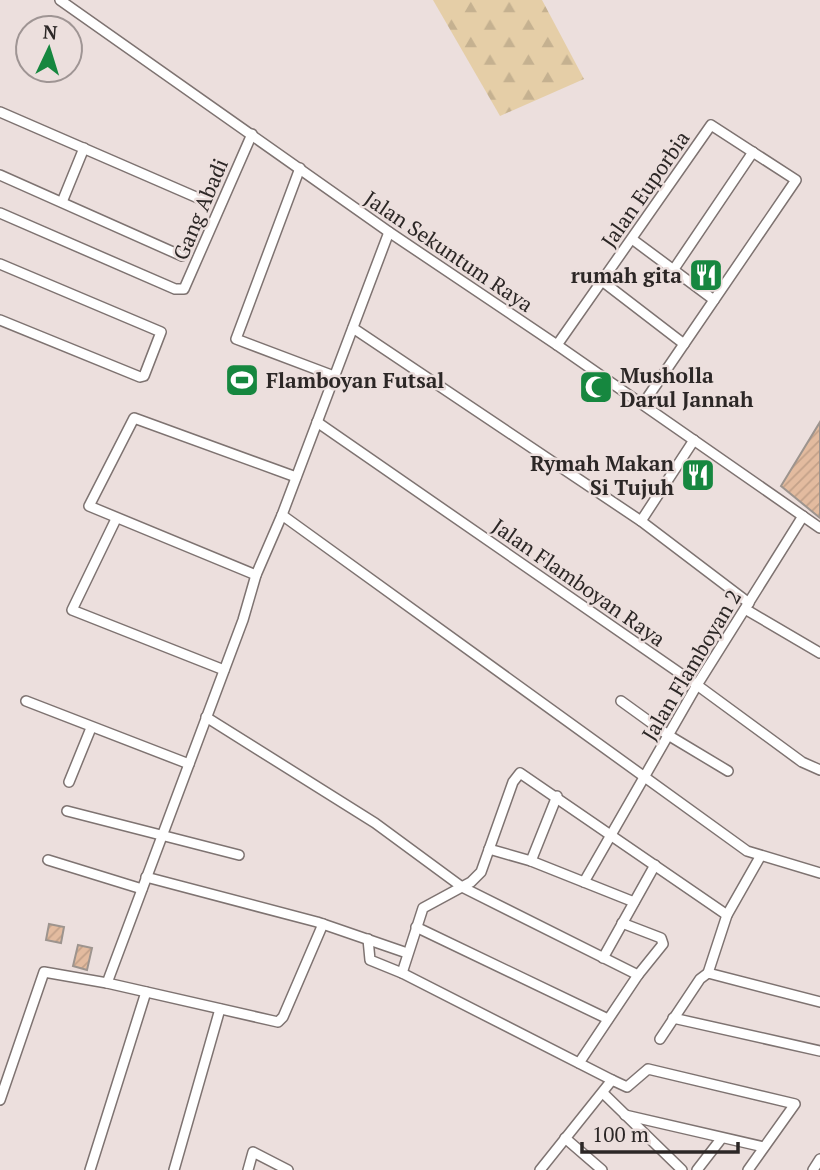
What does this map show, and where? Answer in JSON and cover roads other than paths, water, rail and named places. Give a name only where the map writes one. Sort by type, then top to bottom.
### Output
[{"type":"street","name":"Jalan Sekuntum Raya","points":[[60,0],[388,232],[557,345],[820,528]]},
{"type":"street","points":[[0,112],[205,201]]},
{"type":"street","name":"Jalan Euporbia","points":[[557,345],[711,125],[715,125],[753,152]]},
{"type":"street","name":"Gang Abadi","points":[[0,213],[175,289],[186,287],[252,134]]},
{"type":"street","points":[[62,202],[85,148]]},
{"type":"street","points":[[643,404],[796,180],[753,152],[674,269]]},
{"type":"street","points":[[300,168],[236,339],[334,376]]},
{"type":"street","points":[[0,175],[182,256]]},
{"type":"street","points":[[107,982],[224,670],[256,575],[282,515],[388,232]]},
{"type":"street","points":[[632,239],[715,300]]},
{"type":"street","points":[[0,264],[162,332],[144,376],[140,377],[0,320]]},
{"type":"street","points":[[602,281],[684,344]]},
{"type":"street","points":[[353,328],[641,521],[747,606],[820,653]]},
{"type":"street","points":[[256,575],[89,506],[130,421],[138,418],[296,477]]},
{"type":"street","name":"Jalan Flamboyan Raya","points":[[317,422],[698,685],[802,762],[820,771]]},
{"type":"street","points":[[641,521],[694,440]]},
{"type":"street","points":[[282,515],[747,851],[820,873]]},
{"type":"street","name":"Jalan Flamboyan 2","points":[[583,882],[698,685],[803,516]]},
{"type":"street","points":[[116,519],[72,610],[224,670]]},
{"type":"street","points":[[26,701],[189,764]]},
{"type":"street","points":[[621,701],[668,735],[728,771]]},
{"type":"street","points":[[206,717],[375,823],[463,887],[638,975]]},
{"type":"street","points":[[69,782],[91,728]]},
{"type":"street","points":[[402,973],[423,908],[463,887],[481,872],[518,774],[525,774],[727,915]]},
{"type":"street","points":[[531,862],[557,796]]},
{"type":"street","points":[[67,811],[239,855]]},
{"type":"street","points":[[489,849],[531,862],[634,902]]},
{"type":"street","points":[[660,1039],[700,978],[708,973],[727,915],[760,857]]},
{"type":"street","points":[[48,860],[142,889]]},
{"type":"street","points":[[603,958],[655,865]]},
{"type":"street","points":[[146,877],[323,924],[407,953]]},
{"type":"street","points":[[579,1063],[663,940],[622,923]]},
{"type":"street","points":[[0,1100],[40,975],[48,973],[107,982],[274,1022],[281,1020],[323,924]]},
{"type":"street","points":[[416,927],[608,1019]]},
{"type":"street","points":[[368,939],[369,960],[402,973],[627,1087],[642,1073],[654,1069],[795,1104],[748,1170]]},
{"type":"street","points":[[708,973],[820,1002]]},
{"type":"street","points":[[90,1170],[146,992]]},
{"type":"street","points":[[174,1170],[220,1009]]},
{"type":"street","points":[[673,1018],[820,1051]]},
{"type":"street","points":[[540,1170],[612,1080]]},
{"type":"street","points":[[603,1093],[681,1170]]},
{"type":"street","points":[[625,1115],[764,1147]]},
{"type":"street","points":[[565,1138],[602,1170]]},
{"type":"street","points":[[697,1170],[721,1139]]},
{"type":"street","points":[[248,1170],[253,1152],[288,1170]]},
{"type":"street","points":[[813,1170],[820,1159]]},
{"type":"place","name":"rumah gita","points":[[706,275]]},
{"type":"place","name":"Flamboyan Futsal","points":[[242,380]]},
{"type":"place","name":"Musholla Darul Jannah","points":[[596,387]]},
{"type":"place","name":"Rymah Makan Si Tujuh","points":[[698,475]]}]
